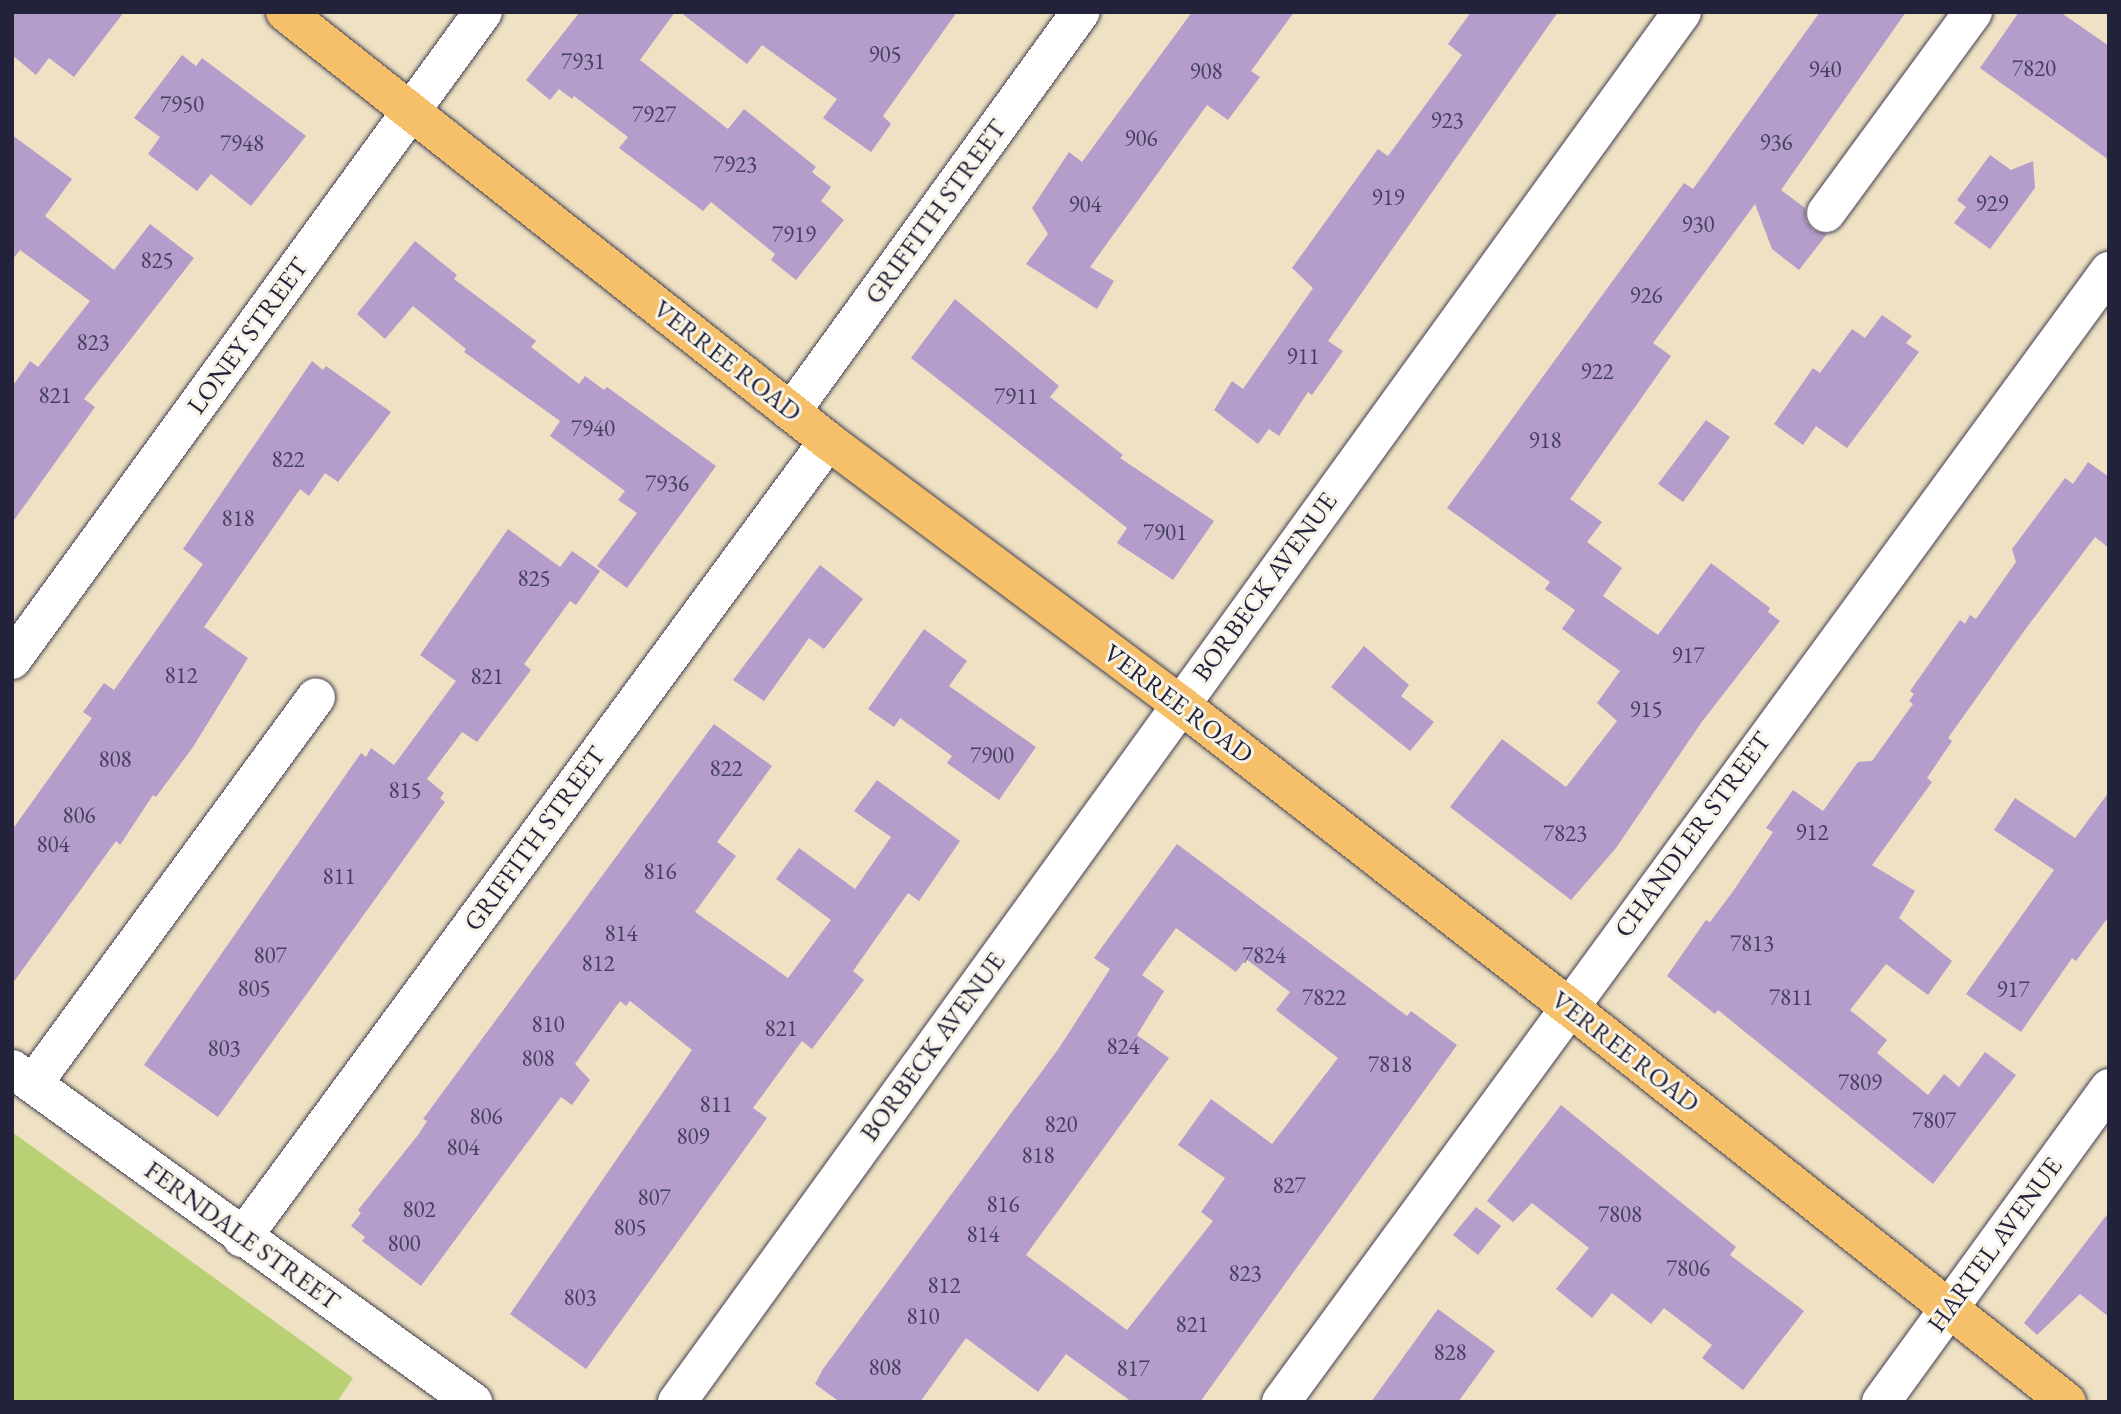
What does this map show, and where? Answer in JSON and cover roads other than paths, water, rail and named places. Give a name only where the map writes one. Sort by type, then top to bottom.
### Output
[{"type":"main road","name":"VERREE ROAD","points":[[285,12],[828,441],[1181,705],[1568,1006],[2067,1402]]},
{"type":"street","name":"LONEY STREET","points":[[12,660],[483,12]]},
{"type":"street","name":"GRIFFITH STREET","points":[[791,412],[1081,12]]},
{"type":"street","name":"BORBECK AVENUE","points":[[677,1402],[1682,12]]},
{"type":"street","points":[[1826,213],[1973,12]]},
{"type":"street","name":"CHANDLER STREET","points":[[1281,1402],[1568,1006],[2109,271]]},
{"type":"street","name":"GRIFFITH STREET","points":[[242,1238],[828,441]]},
{"type":"street","points":[[23,1076],[316,697]]},
{"type":"street","name":"FERNDALE STREET","points":[[23,1076],[242,1238],[472,1402]]},
{"type":"street","name":"HARTEL AVENUE","points":[[1881,1402],[2109,1088]]}]
